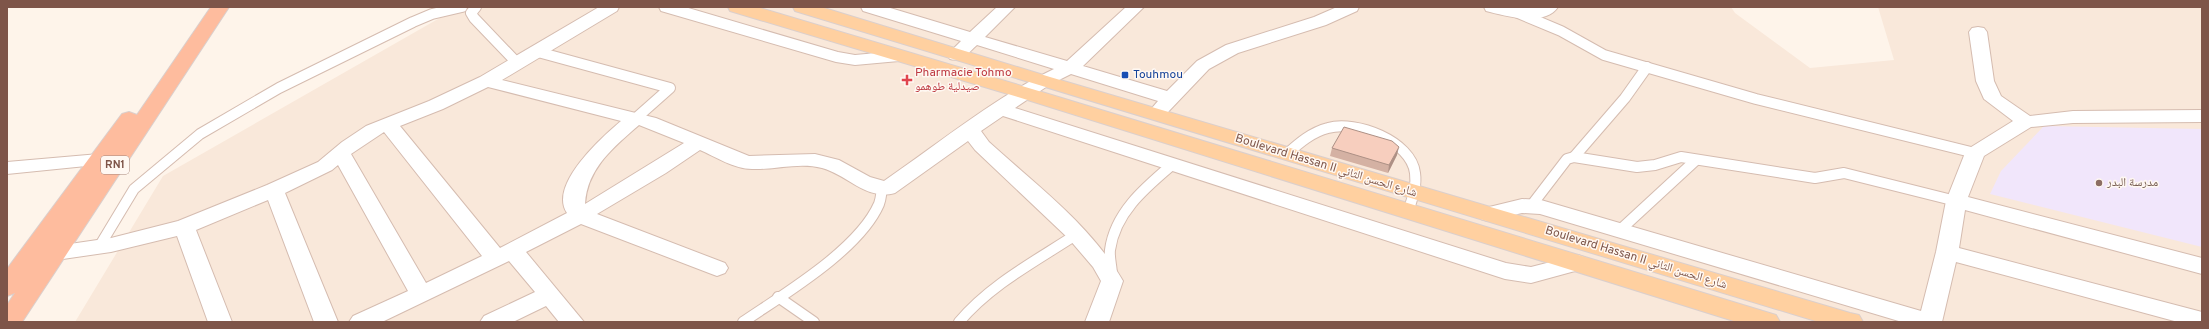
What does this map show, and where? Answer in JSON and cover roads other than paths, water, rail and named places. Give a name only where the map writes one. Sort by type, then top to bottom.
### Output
[{"type":"highway","name":"RN1","points":[[7,287],[99,160],[218,7]]},
{"type":"highway","name":"RN1","points":[[9,322],[218,7]]},
{"type":"main road","name":"Boulevard Hassan II شارع الحسن الثاني","points":[[737,7],[899,56],[1034,87],[1412,202],[1488,214],[1850,322]]},
{"type":"main road","name":"Boulevard Hassan II شارع الحسن الثاني","points":[[802,7],[956,55],[1034,87],[1162,106],[1412,202],[1578,263],[1767,322]]},
{"type":"street","points":[[56,253],[99,247],[184,227],[274,190],[325,166],[362,137],[387,123],[436,105],[518,64],[611,7]]},
{"type":"street","points":[[667,7],[836,58],[855,60],[899,56]]},
{"type":"street","points":[[869,7],[910,12],[974,38],[1072,67],[1162,106],[1203,65],[1232,49],[1320,21],[1351,7]]},
{"type":"street","points":[[956,55],[1007,7]]},
{"type":"street","points":[[486,81],[635,119],[699,142],[750,163],[823,161],[835,166],[872,187],[882,188],[896,184],[1000,109],[1034,87],[1072,67],[1136,7]]},
{"type":"street","points":[[1492,7],[1516,12],[1535,13],[1550,7]]},
{"type":"street","points":[[1978,32],[1986,81],[1993,99],[2026,122]]},
{"type":"street","points":[[1000,109],[1505,271],[1531,275],[1578,263]]},
{"type":"street","points":[[1488,214],[1531,206],[1542,207],[1930,322],[1947,252],[1956,201],[1975,154],[2004,134],[2026,122],[2073,117],[2202,116]]},
{"type":"street","points":[[635,119],[600,149],[591,159],[579,184],[574,208],[581,216],[717,268]]},
{"type":"street","points":[[387,123],[504,254],[549,295],[572,322]]},
{"type":"street","points":[[971,131],[982,146],[1077,234],[1102,263],[1112,281],[1097,322]]},
{"type":"street","points":[[361,322],[581,216],[668,163],[699,142]]},
{"type":"street","points":[[341,153],[421,294]]},
{"type":"street","points":[[7,168],[99,160]]},
{"type":"street","points":[[274,190],[326,322]]},
{"type":"street","points":[[1956,201],[2202,266]]},
{"type":"street","points":[[184,227],[220,322]]},
{"type":"street","points":[[1947,252],[2202,320]]},
{"type":"street","points":[[492,322],[549,295]]},
{"type":"lane","points":[[99,247],[134,189],[200,134],[279,88],[413,22],[432,14],[462,7]]},
{"type":"lane","points":[[476,7],[471,13],[474,18],[518,64]]},
{"type":"lane","points":[[1516,12],[1561,31],[1604,55],[1756,99],[1975,154]]},
{"type":"lane","points":[[538,52],[670,88],[635,119]]},
{"type":"lane","points":[[1531,206],[1567,159],[1574,156],[1625,98],[1647,67]]},
{"type":"lane","points":[[1287,154],[1306,138],[1328,127],[1349,126],[1389,138],[1407,152],[1415,172],[1412,202]]},
{"type":"lane","points":[[1574,156],[1637,167],[1655,165],[1682,158],[1815,178],[1844,173],[1869,178],[1956,201]]},
{"type":"lane","points":[[1619,231],[1696,160]]},
{"type":"lane","points":[[1112,281],[1110,250],[1115,228],[1129,205],[1152,181],[1173,164]]},
{"type":"lane","points":[[743,322],[840,252],[856,236],[879,204],[882,188]]},
{"type":"lane","points":[[959,322],[975,303],[993,289],[1077,234]]},
{"type":"lane","points":[[778,297],[814,322]]},
{"type":"place","name":"Touhmou","points":[[1125,75]]},
{"type":"place","name":"Pharmacie Tohmo صيدلية طوهمو","points":[[907,80]]},
{"type":"place","name":"مدرسة البدر","points":[[2099,183]]}]
